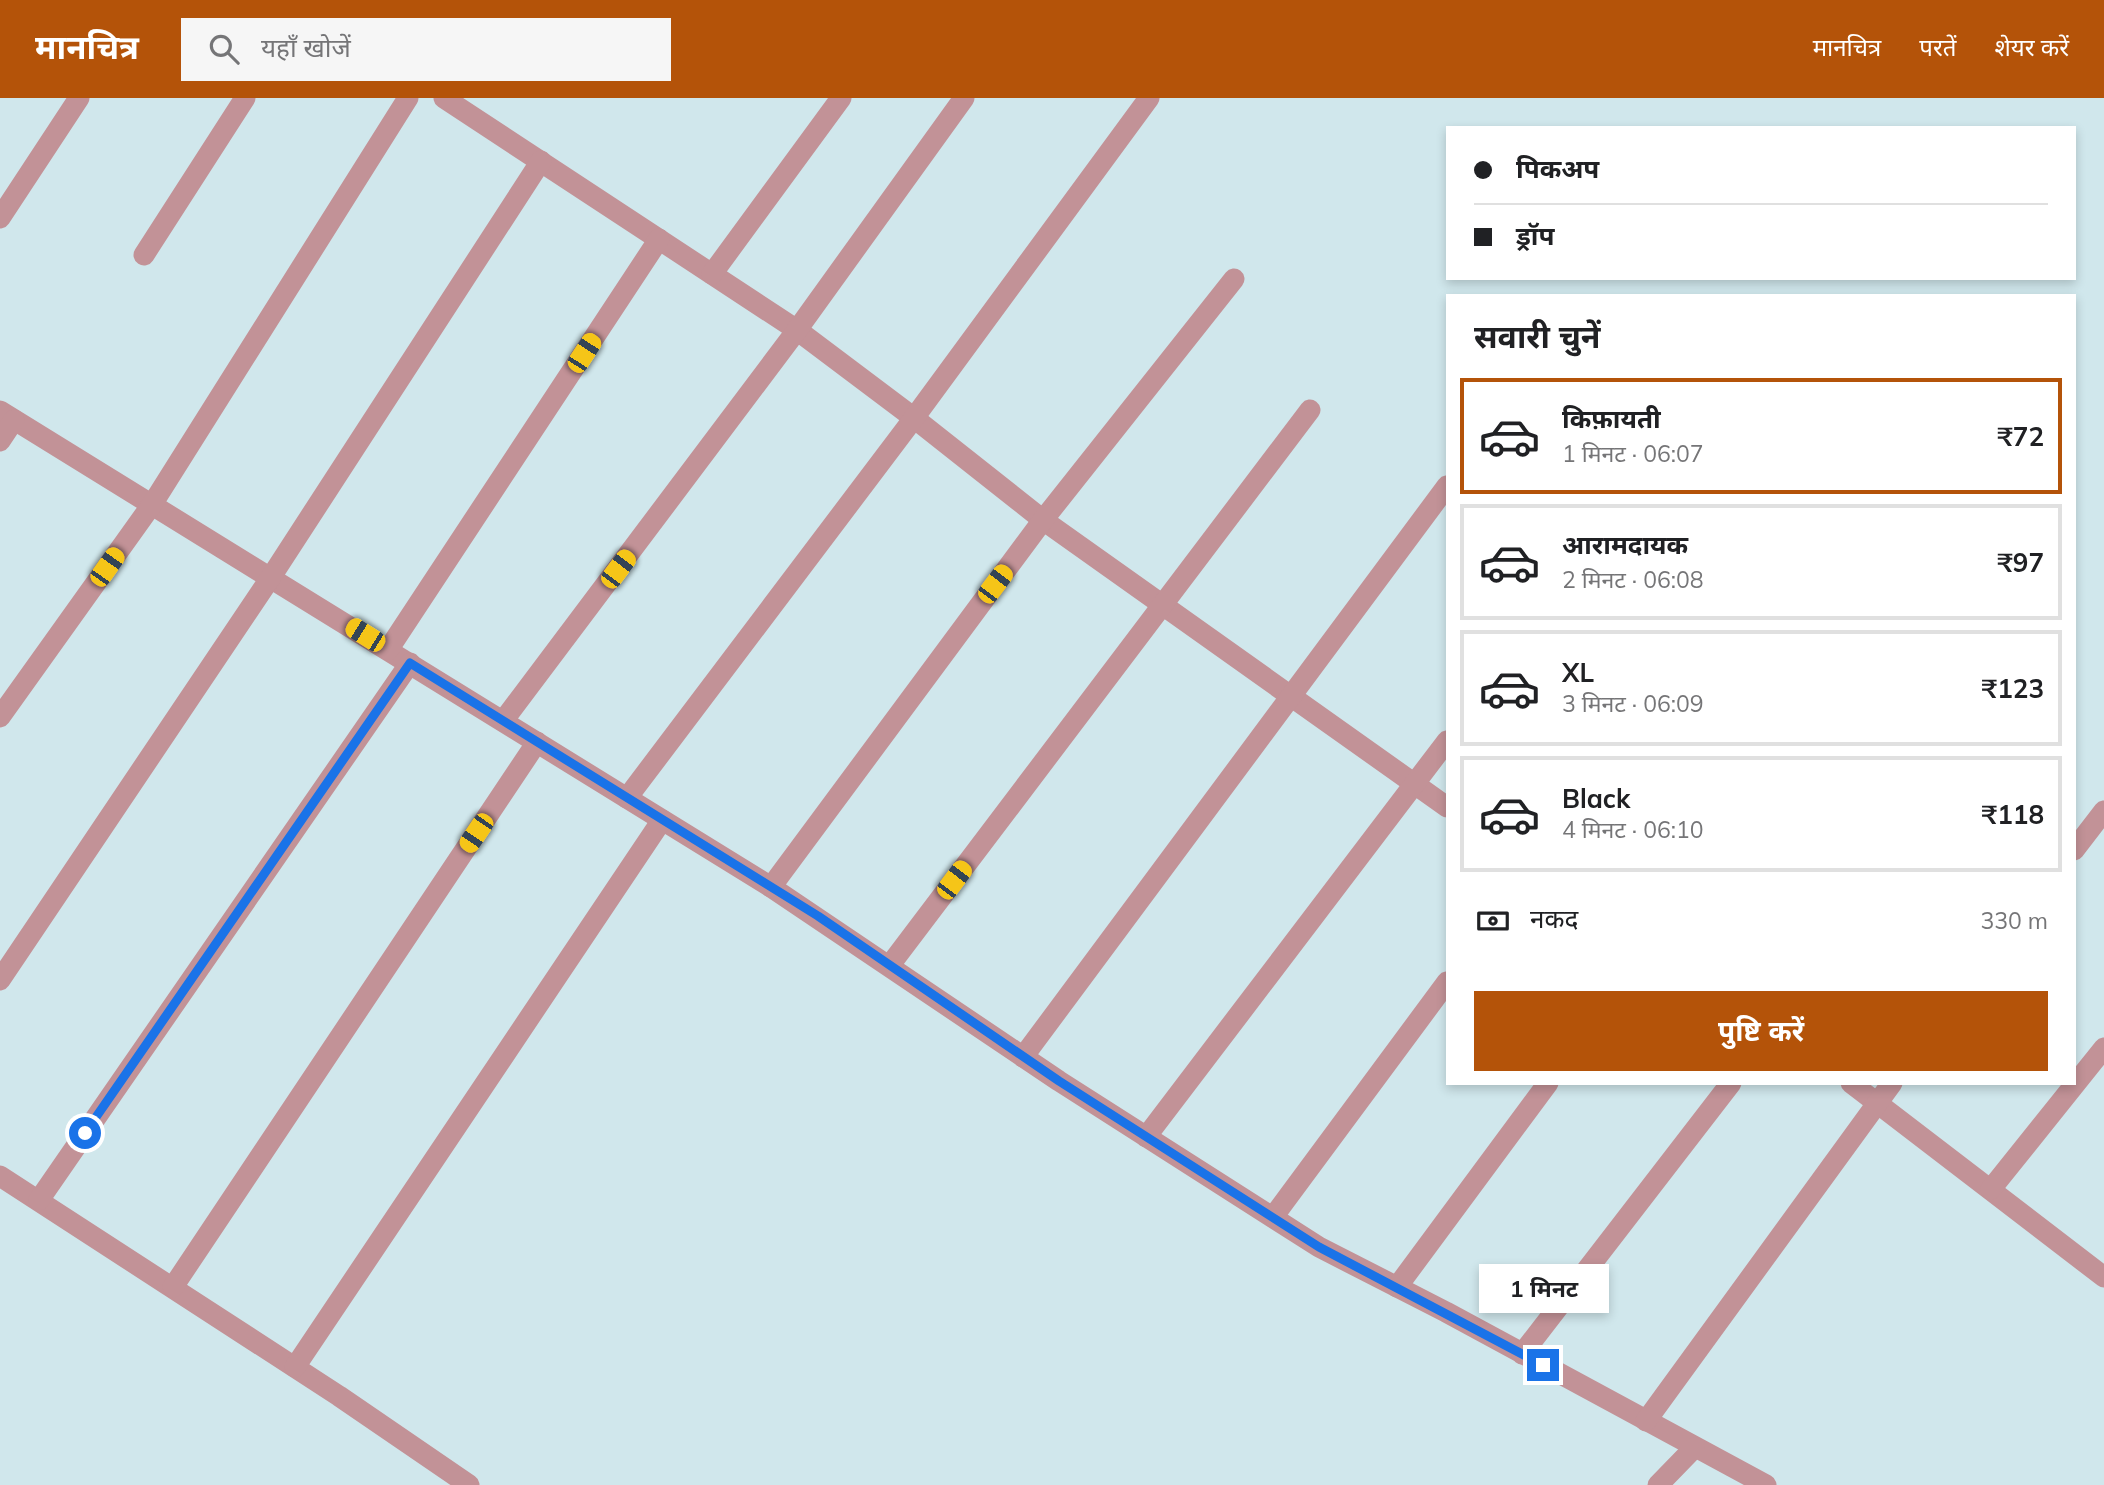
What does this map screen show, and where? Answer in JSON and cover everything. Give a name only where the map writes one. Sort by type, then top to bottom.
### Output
[{"type":"street","points":[[0,218],[79,98]]},
{"type":"street","points":[[144,255],[245,98]]},
{"type":"street","points":[[0,717],[153,503],[408,98]]},
{"type":"street","points":[[444,98],[797,330],[1043,520],[1446,806]]},
{"type":"street","points":[[712,274],[841,98]]},
{"type":"street","points":[[503,721],[797,330],[964,98]]},
{"type":"street","points":[[627,798],[914,418],[1149,98]]},
{"type":"street","points":[[0,980],[271,577],[541,161]]},
{"type":"street","points":[[388,650],[659,239]]},
{"type":"street","points":[[771,887],[1043,520],[1234,279]]},
{"type":"street","points":[[890,965],[1310,410]]},
{"type":"street","points":[[0,442],[7,415],[771,887],[1023,1057],[1319,1247],[1766,1485]]},
{"type":"street","points":[[1023,1057],[1446,487]]},
{"type":"street","points":[[39,1200],[410,663]]},
{"type":"street","points":[[173,1287],[537,742]]},
{"type":"street","points":[[1146,1136],[1446,742]]},
{"type":"street","points":[[2076,847],[2104,811]]},
{"type":"street","points":[[295,1367],[662,820]]},
{"type":"street","points":[[1273,1217],[1446,983]]},
{"type":"street","points":[[2076,1083],[2104,1048]]},
{"type":"street","points":[[1397,1287],[1547,1085]]},
{"type":"street","points":[[1522,1354],[1729,1085]]},
{"type":"street","points":[[1854,1085],[2101,1268]]},
{"type":"street","points":[[1646,1421],[1890,1085]]},
{"type":"street","points":[[1991,1189],[2074,1085]]},
{"type":"street","points":[[0,1176],[295,1367],[469,1485]]},
{"type":"street","points":[[1658,1485],[1694,1448]]},
{"type":"route","points":[[85,1133],[410,663],[818,916],[1059,1081],[1319,1247],[1543,1365]]}]
